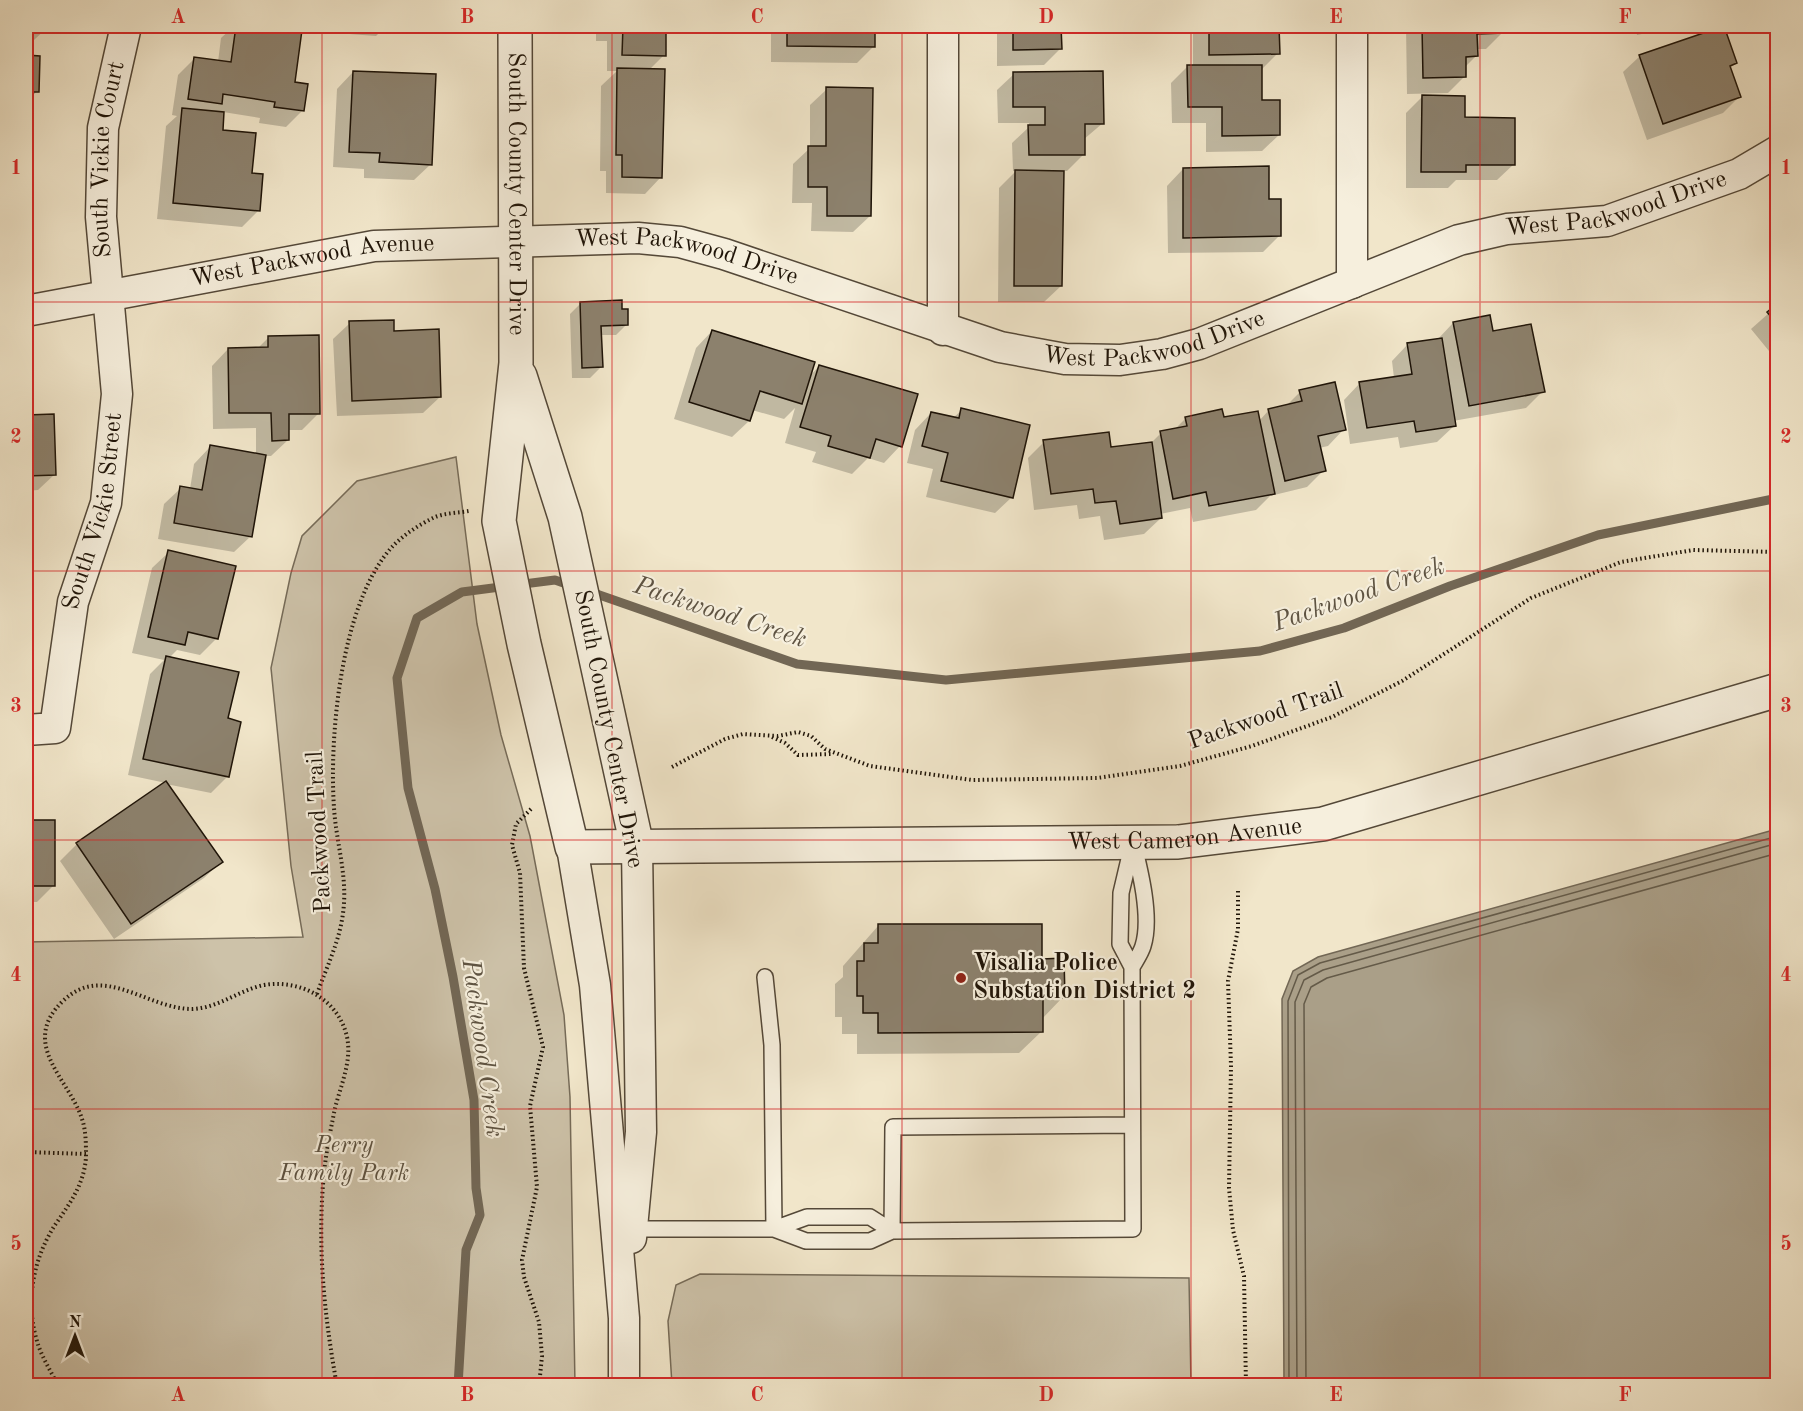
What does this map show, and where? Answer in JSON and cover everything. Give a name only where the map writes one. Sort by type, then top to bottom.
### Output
[{"type":"street","name":"South Vickie Court","points":[[110,294],[101,217],[103,128],[126,26]]},
{"type":"street","name":"South County Center Drive","points":[[515,26],[516,363],[485,516],[524,644],[572,847],[595,985],[624,1229],[624,1386]]},
{"type":"street","points":[[943,26],[943,330]]},
{"type":"street","points":[[1352,26],[1352,283]]},
{"type":"street","name":"West Packwood Drive","points":[[516,241],[638,237],[680,242],[724,254],[943,330],[1000,347],[1065,359],[1120,360],[1162,354],[1199,344],[1459,240],[1507,229],[1617,218],[1739,174],[1778,151]]},
{"type":"street","name":"West Packwood Avenue","points":[[26,311],[374,246],[516,241]]},
{"type":"street","name":"South Vickie Street","points":[[26,730],[56,728],[73,602],[106,503],[117,394],[110,294]]},
{"type":"street","name":"South County Center Drive","points":[[516,363],[565,517],[637,846],[640,1132],[624,1229]]},
{"type":"street","name":"West Cameron Avenue","points":[[572,847],[1178,843],[1323,824],[1778,690]]},
{"type":"lane","points":[[1132,967],[1144,945],[1145,922],[1145,891],[1133,843]]},
{"type":"lane","points":[[774,1229],[806,1241],[870,1241],[892,1231],[1133,1229],[1132,967],[1120,944],[1121,893],[1133,843]]},
{"type":"lane","points":[[765,977],[772,1045],[774,1229]]},
{"type":"lane","points":[[892,1231],[893,1127],[1132,1125]]},
{"type":"lane","points":[[624,1229],[774,1229],[807,1217],[870,1217],[892,1231]]},
{"type":"path","name":"Packwood Trail","points":[[317,994],[331,962],[343,923],[344,877],[334,811],[332,775],[334,729],[351,630],[362,597],[378,566],[393,546],[436,517],[485,516]]},
{"type":"path","name":"Packwood Trail","points":[[672,767],[724,739],[744,734],[806,732],[821,746],[870,766],[972,780],[1096,778],[1180,766],[1252,746],[1332,717],[1402,681],[1531,598],[1621,562],[1693,550],[1778,552]]},
{"type":"path","name":"Packwood Trail","points":[[762,735],[776,738],[798,755],[825,753],[840,755]]},
{"type":"path","points":[[533,806],[516,824],[512,844],[520,873],[524,968],[543,1047],[530,1106],[537,1187],[522,1260],[524,1277],[539,1322],[542,1356],[539,1386]]},
{"type":"path","points":[[1238,891],[1238,929],[1228,981],[1231,1066],[1229,1188],[1233,1230],[1244,1276],[1246,1386]]},
{"type":"path","points":[[58,1386],[37,1342],[33,1323],[33,1282],[44,1245],[75,1197],[82,1180],[86,1154],[82,1119],[49,1060],[46,1042],[55,1011],[77,990],[106,984],[174,1008],[194,1009],[213,1006],[263,985],[290,984],[317,994],[334,1010],[346,1032],[348,1045],[348,1059],[334,1113],[320,1214],[320,1258],[326,1327],[337,1386]]},
{"type":"path","points":[[26,1152],[86,1154]]},
{"type":"green space","name":"Perry Family Park","points":[[456,457],[477,624],[501,735],[530,836],[564,1015],[570,1097],[575,1385],[26,1385],[26,942],[303,937],[291,866],[271,668],[291,573],[302,536],[357,481]]},
{"type":"green space","points":[[700,1274],[1189,1278],[1191,1385],[672,1385],[668,1321],[676,1285]]},
{"type":"water","points":[[1777,829],[1777,1385],[1284,1385],[1282,999],[1293,971],[1318,957]]},
{"type":"building","points":[[236,26],[272,26],[302,30],[295,82],[308,84],[304,111],[274,107],[275,102],[223,94],[222,104],[188,99],[194,57],[231,62]]},
{"type":"building","points":[[623,26],[666,26],[666,56],[622,55]]},
{"type":"building","points":[[787,26],[875,26],[875,47],[787,46]]},
{"type":"building","points":[[1013,26],[1061,26],[1062,49],[1013,50]]},
{"type":"building","points":[[1209,26],[1279,26],[1280,54],[1209,55]]},
{"type":"building","points":[[1422,26],[1503,26],[1504,33],[1477,34],[1478,56],[1466,57],[1466,77],[1423,78]]},
{"type":"building","points":[[1724,26],[1737,63],[1730,66],[1741,97],[1663,124],[1639,55]]},
{"type":"building","points":[[26,55],[40,56],[39,92],[26,92]]},
{"type":"building","points":[[1187,65],[1262,65],[1262,100],[1280,100],[1280,135],[1222,136],[1222,107],[1188,107]]},
{"type":"building","points":[[617,68],[665,69],[662,178],[622,177],[622,155],[616,155]]},
{"type":"building","points":[[353,71],[436,74],[432,165],[379,162],[380,153],[349,152]]},
{"type":"building","points":[[1103,71],[1104,124],[1085,124],[1085,155],[1029,155],[1028,125],[1045,125],[1045,107],[1013,107],[1013,72]]},
{"type":"building","points":[[826,87],[873,88],[871,216],[827,216],[827,187],[808,187],[808,146],[826,146]]},
{"type":"building","points":[[1422,95],[1465,96],[1465,117],[1515,118],[1515,165],[1466,165],[1466,172],[1421,172]]},
{"type":"building","points":[[182,108],[224,112],[223,130],[256,133],[252,173],[263,174],[260,211],[173,203]]},
{"type":"building","points":[[1269,166],[1269,199],[1281,199],[1281,236],[1183,238],[1183,168]]},
{"type":"building","points":[[27,169],[27,217],[26,217]]},
{"type":"building","points":[[1015,170],[1064,171],[1062,286],[1014,286]]},
{"type":"building","points":[[622,300],[622,309],[628,309],[628,325],[601,326],[603,367],[582,368],[580,302]]},
{"type":"building","points":[[1778,303],[1778,325],[1767,312]]},
{"type":"building","points":[[1490,315],[1493,331],[1531,324],[1545,392],[1469,406],[1453,322]]},
{"type":"building","points":[[394,320],[394,331],[439,329],[441,397],[352,401],[349,321]]},
{"type":"building","points":[[712,330],[815,362],[802,404],[760,391],[750,421],[689,402]]},
{"type":"building","points":[[319,335],[320,414],[289,414],[289,440],[272,441],[271,413],[229,413],[228,348],[268,347],[268,336]]},
{"type":"building","points":[[1442,338],[1456,426],[1416,432],[1414,421],[1367,428],[1359,382],[1412,374],[1407,343]]},
{"type":"building","points":[[819,365],[918,394],[902,447],[876,439],[870,458],[828,446],[831,436],[800,427]]},
{"type":"building","points":[[1335,382],[1346,430],[1318,436],[1326,471],[1285,481],[1268,409],[1302,401],[1299,390]]},
{"type":"building","points":[[961,408],[1030,425],[1013,498],[941,481],[948,453],[922,446],[931,412],[959,418]]},
{"type":"building","points":[[1222,409],[1224,417],[1258,411],[1275,494],[1209,506],[1206,492],[1173,499],[1160,431],[1187,426],[1185,417]]},
{"type":"building","points":[[54,414],[56,475],[26,476],[26,415]]},
{"type":"building","points":[[1109,432],[1111,447],[1152,442],[1162,518],[1120,524],[1116,501],[1095,503],[1093,489],[1051,494],[1043,440]]},
{"type":"building","points":[[210,445],[266,455],[252,537],[174,523],[180,486],[202,490]]},
{"type":"building","points":[[168,550],[236,566],[218,639],[188,632],[185,645],[148,637]]},
{"type":"building","points":[[166,656],[239,672],[228,718],[241,722],[229,777],[143,759]]},
{"type":"building","points":[[166,781],[223,862],[131,924],[76,843]]},
{"type":"building","points":[[26,820],[55,820],[55,886],[26,886]]},
{"type":"building","name":"Visalia Police Substation District 2","points":[[878,924],[1042,924],[1042,959],[1064,958],[1065,998],[1043,998],[1043,1032],[878,1033],[878,1013],[863,1013],[863,996],[857,996],[857,961],[864,961],[864,943],[878,943]]},
{"type":"waterway","name":"Packwood Creek","points":[[588,591],[797,664],[946,680],[1260,651],[1344,628],[1450,586],[1598,535],[1778,498]]},
{"type":"waterway","name":"Packwood Creek","points":[[458,1386],[466,1250],[480,1215],[476,1188],[474,1100],[435,889],[408,788],[397,678],[417,618],[462,592],[555,580],[572,586]]},
{"type":"place","name":"Visalia Police Substation District 2","points":[[961,978]]}]
